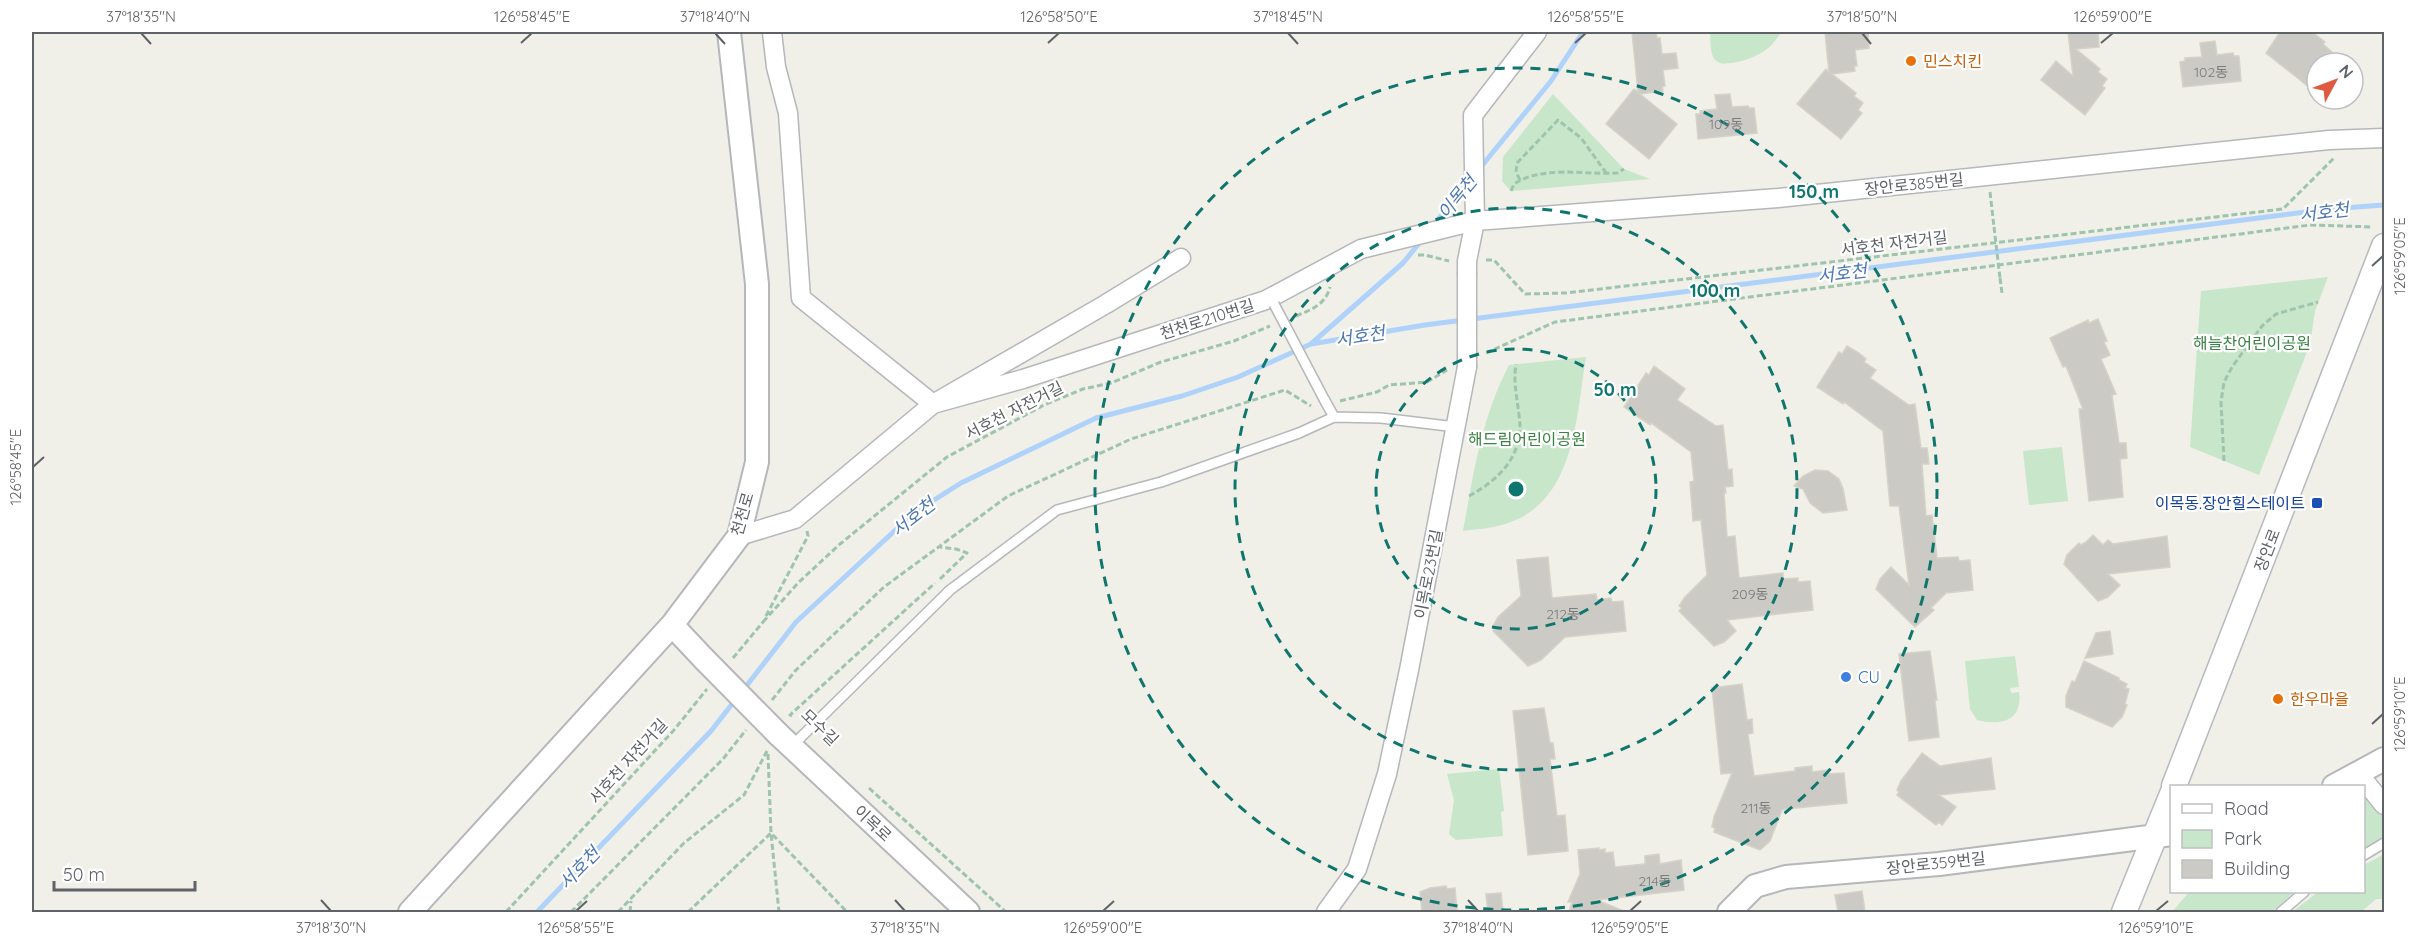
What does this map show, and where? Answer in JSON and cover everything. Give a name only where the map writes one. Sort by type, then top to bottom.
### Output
[{"type":"main road","name":"장안로","points":[[2174,785],[2380,243]]},
{"type":"main road","points":[[2124,912],[2163,834],[2170,803]]},
{"type":"street","name":"천천로","points":[[410,912],[672,625],[738,536],[757,462],[757,284],[729,32]]},
{"type":"street","points":[[772,32],[776,67],[788,113],[801,298],[933,404]]},
{"type":"street","points":[[1475,221],[1473,115],[1537,32]]},
{"type":"street","name":"장안로385번길","points":[[1475,221],[1778,198],[2352,139],[2385,138]]},
{"type":"street","name":"천천로210번길","points":[[933,404],[1023,379],[1272,301],[1361,249],[1475,221]]},
{"type":"street","name":"이목로23번길","points":[[1326,912],[1357,869],[1387,774],[1456,427],[1466,363],[1467,267],[1475,221]]},
{"type":"street","name":"천천로210번길","points":[[738,536],[795,519],[933,404],[1181,258]]},
{"type":"street","name":"이목로","points":[[672,625],[785,740],[968,912]]},
{"type":"street","points":[[2336,785],[2385,759]]},
{"type":"street","points":[[2360,774],[2385,805]]},
{"type":"street","name":"장안로359번길","points":[[1729,912],[1755,886],[1786,877],[1939,864],[2163,834]]},
{"type":"lane","points":[[1272,301],[1334,417]]},
{"type":"lane","points":[[785,740],[950,590],[1057,510],[1161,482],[1299,433],[1334,417],[1381,418],[1456,427]]},
{"type":"lane","points":[[2365,854],[2385,843]]},
{"type":"lane","points":[[2281,912],[2302,893]]},
{"type":"path","points":[[1520,180],[1516,172],[1517,163],[1558,120],[1581,138],[1607,174]]},
{"type":"path","name":"서호천 자전거길","points":[[1425,255],[1467,267],[1494,260],[1525,294],[1566,293],[2283,209],[2352,139]]},
{"type":"path","points":[[1511,191],[1514,184],[1532,176],[1560,172],[1607,174],[1617,173],[1624,169]]},
{"type":"path","points":[[1989,176],[2002,293]]},
{"type":"path","points":[[1325,402],[1377,392],[1389,385],[1427,382],[1555,322],[2310,225],[2380,243]]},
{"type":"path","points":[[1286,320],[1318,306],[1324,299],[1329,292],[1331,281],[1328,267]]},
{"type":"path","points":[[2224,461],[2221,402],[2224,382],[2232,368],[2250,341],[2276,314],[2318,302]]},
{"type":"path","name":"서호천 자전거길","points":[[733,658],[799,582],[840,544],[947,457],[1044,405],[1083,389],[1111,383],[1161,362],[1234,341],[1276,324]]},
{"type":"path","points":[[1469,496],[1492,482],[1513,458],[1520,429],[1514,386],[1516,364]]},
{"type":"path","name":"모수길","points":[[798,722],[790,715],[967,553],[938,547],[1008,496],[1131,439],[1285,390],[1314,408],[1325,402]]},
{"type":"path","name":"서호천 자전거길","points":[[763,622],[808,536],[807,510]]},
{"type":"path","name":"서호천 자전거길","points":[[506,912],[674,730],[711,685]]},
{"type":"path","points":[[618,912],[684,843],[744,795],[768,749],[771,833],[779,912]]},
{"type":"path","points":[[861,782],[1006,912]]},
{"type":"path","points":[[688,912],[771,833]]},
{"type":"path","points":[[771,833],[847,912]]},
{"type":"path","points":[[630,912],[631,899]]},
{"type":"green space","points":[[1710,32],[1781,32],[1772,45],[1760,54],[1723,64],[1715,60],[1713,56]]},
{"type":"green space","points":[[1553,94],[1624,169],[1650,179],[1511,191],[1502,181],[1503,157]]},
{"type":"green space","name":"해늘찬어린이공원","points":[[2328,277],[2315,311],[2310,344],[2259,475],[2190,447],[2201,291]]},
{"type":"green space","name":"해드림어린이공원","points":[[1586,357],[1569,454],[1560,476],[1547,496],[1530,512],[1508,523],[1463,531],[1485,426],[1499,385],[1509,365]]},
{"type":"green space","points":[[2062,447],[2068,501],[2029,505],[2023,451]]},
{"type":"green space","points":[[2015,656],[2019,687],[2010,688],[2011,693],[2019,692],[2018,709],[2014,715],[2002,721],[1977,720],[1970,709],[1965,661]]},
{"type":"green space","points":[[1499,769],[1504,811],[1501,812],[1503,836],[1456,840],[1449,834],[1454,800],[1447,774]]},
{"type":"green space","points":[[2365,795],[2369,796],[2384,816],[2384,836],[2365,847]]},
{"type":"green space","points":[[2384,854],[2384,899],[2376,899],[2361,912],[2292,912],[2317,893],[2365,893],[2365,864]]},
{"type":"green space","points":[[2188,893],[2293,893],[2272,912],[2172,912]]},
{"type":"building","points":[[1632,32],[1656,32],[1657,38],[1660,38],[1662,54],[1676,53],[1678,68],[1663,70],[1665,86],[1662,87],[1663,91],[1640,94],[1677,124],[1649,159],[1606,124],[1634,89],[1638,92]]},
{"type":"building","points":[[1825,32],[1853,32],[1853,34],[1868,32],[1869,48],[1855,50],[1857,66],[1854,66],[1855,71],[1832,74],[1856,93],[1854,96],[1863,103],[1858,110],[1862,113],[1841,139],[1797,104],[1826,69],[1829,72]]},
{"type":"building","points":[[2068,32],[2098,32],[2099,47],[2076,49],[2100,69],[2098,72],[2107,79],[2102,86],[2105,88],[2085,115],[2041,80],[2056,61],[2073,76]]},
{"type":"building","points":[[2280,32],[2312,32],[2325,42],[2323,44],[2331,51],[2305,51],[2305,84],[2266,53]]},
{"type":"building","points":[[2215,41],[2217,55],[2233,53],[2234,56],[2239,56],[2241,81],[2183,87],[2180,62],[2185,61],[2185,58],[2202,57],[2200,43]]},
{"type":"building","points":[[1730,94],[1732,107],[1754,108],[1757,133],[1698,139],[1696,114],[1700,114],[1700,111],[1717,109],[1715,95]]},
{"type":"building","points":[[2098,319],[2110,355],[2101,359],[2116,394],[2112,395],[2119,443],[2126,443],[2127,458],[2120,459],[2123,497],[2089,501],[2079,409],[2083,409],[2066,366],[2063,367],[2050,338],[2088,320],[2089,323]]},
{"type":"building","points":[[1847,346],[1859,353],[1866,359],[1864,362],[1876,370],[1870,378],[1909,405],[1915,404],[1921,448],[1927,448],[1929,464],[1922,464],[1926,516],[1932,515],[1937,558],[1958,557],[1959,561],[1970,560],[1973,590],[1946,593],[1931,608],[1934,610],[1915,627],[1876,589],[1880,579],[1891,567],[1909,585],[1899,506],[1890,506],[1883,431],[1844,402],[1843,404],[1817,387],[1839,352],[1842,354]]},
{"type":"building","points":[[1654,366],[1685,389],[1677,400],[1716,426],[1723,425],[1728,470],[1732,469],[1733,486],[1725,487],[1726,493],[1724,493],[1727,537],[1735,536],[1739,578],[1783,573],[1783,579],[1798,578],[1798,582],[1810,581],[1813,610],[1727,620],[1736,631],[1724,642],[1714,646],[1679,611],[1682,608],[1679,606],[1685,597],[1707,575],[1701,520],[1693,521],[1690,482],[1694,481],[1691,452],[1624,407],[1646,373],[1649,375]]},
{"type":"building","points":[[1815,470],[1828,471],[1839,479],[1847,510],[1823,513],[1810,503],[1803,489],[1794,486],[1803,476]]},
{"type":"building","points":[[2093,535],[2103,545],[2108,540],[2113,544],[2167,536],[2170,567],[2108,574],[2120,585],[2108,597],[2098,601],[2064,564],[2067,555],[2079,543],[2081,545]]},
{"type":"building","points":[[1548,557],[1552,598],[1596,594],[1597,600],[1611,598],[1612,602],[1623,601],[1626,631],[1565,637],[1541,660],[1528,666],[1493,631],[1495,628],[1493,626],[1498,617],[1521,596],[1517,560]]},
{"type":"building","points":[[2110,631],[2113,654],[2085,658],[2096,633]]},
{"type":"building","points":[[1930,651],[1937,700],[1935,700],[1939,737],[1909,741],[1899,654]]},
{"type":"building","points":[[2084,661],[2127,684],[2125,688],[2129,689],[2125,704],[2127,705],[2122,717],[2112,727],[2066,707],[2066,696]]},
{"type":"building","points":[[1742,684],[1747,720],[1752,719],[1753,733],[1748,734],[1754,776],[1795,771],[1795,768],[1812,766],[1812,772],[1827,770],[1827,774],[1844,773],[1847,803],[1782,810],[1770,841],[1760,850],[1714,832],[1715,828],[1712,827],[1732,773],[1721,774],[1712,688]]},
{"type":"building","points":[[1544,708],[1555,759],[1550,759],[1557,816],[1565,815],[1568,851],[1528,855],[1513,711]]},
{"type":"building","points":[[1922,753],[1940,766],[1991,758],[1995,789],[1939,795],[1956,807],[1942,825],[1939,822],[1936,825],[1897,795],[1901,781]]},
{"type":"building","points":[[1599,848],[1599,850],[1605,849],[1605,853],[1613,852],[1615,867],[1645,864],[1645,856],[1659,854],[1660,864],[1681,860],[1684,890],[1597,900],[1626,912],[1569,912],[1572,902],[1568,902],[1580,874],[1578,850]]},
{"type":"building","points":[[1446,886],[1447,889],[1455,888],[1457,912],[1422,912],[1420,892]]},
{"type":"building","points":[[1862,891],[1865,912],[1838,912],[1835,895]]},
{"type":"building","points":[[1501,893],[1503,912],[1488,912],[1486,894]]},
{"type":"waterway","name":"이목천","points":[[1480,168],[1551,81],[1583,32]]},
{"type":"waterway","name":"이목천","points":[[1433,226],[1468,182]]},
{"type":"waterway","name":"서호천","points":[[744,689],[796,622],[915,512],[961,483],[1096,418],[1182,396],[1238,377],[1311,344],[1425,325],[2329,209],[2384,205]]},
{"type":"waterway","name":"이목천","points":[[1312,343],[1403,263],[1421,241]]},
{"type":"waterway","name":"서호천","points":[[537,912],[711,731],[736,699]]},
{"type":"place","name":"민스치킨","points":[[1911,61]]},
{"type":"place","name":"이목동.장안힐스테이트","points":[[2317,503]]},
{"type":"place","name":"CU","points":[[1846,677]]},
{"type":"place","name":"한우마을","points":[[2278,699]]}]
